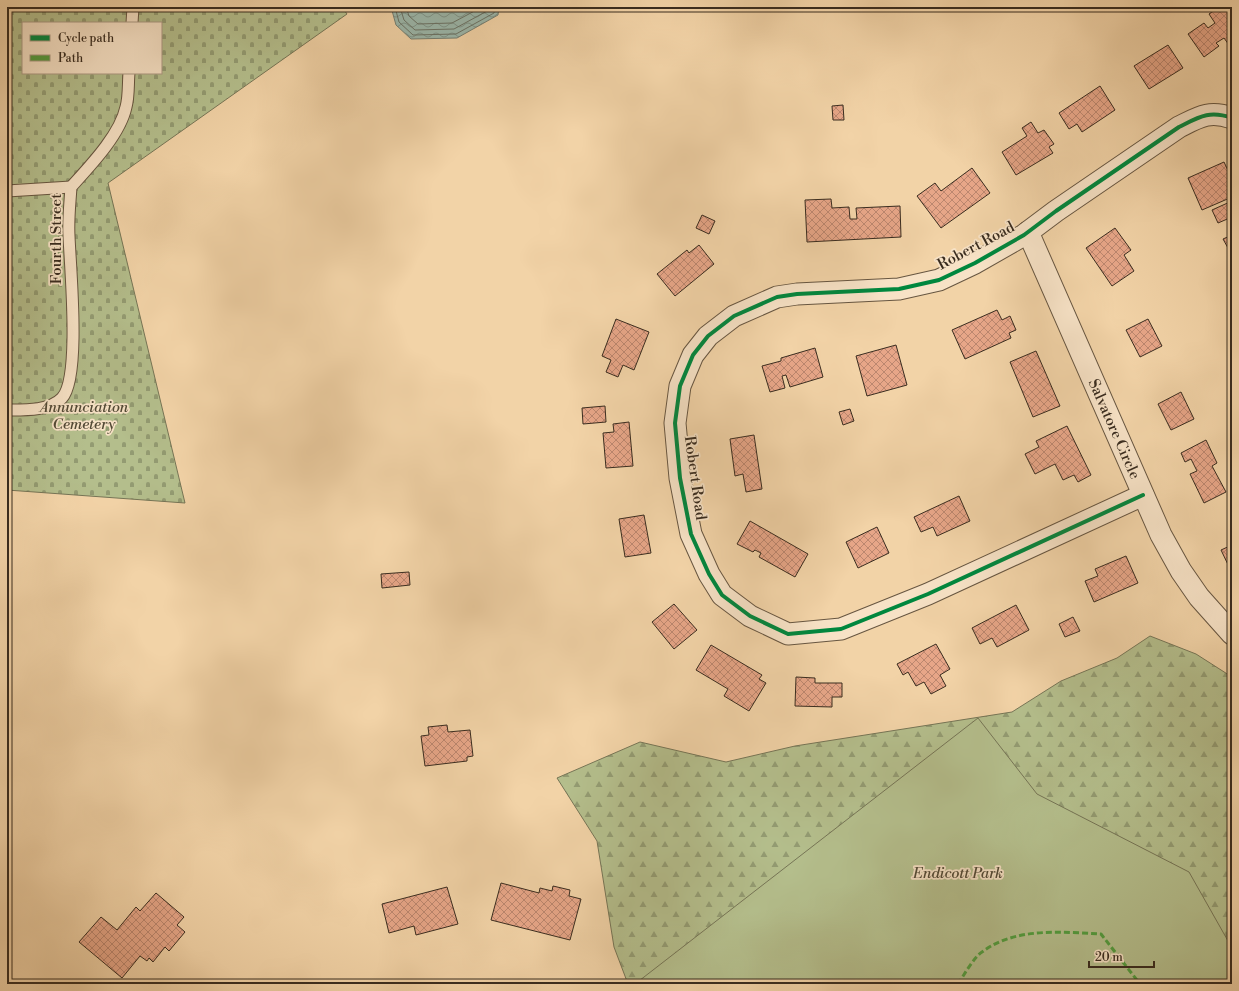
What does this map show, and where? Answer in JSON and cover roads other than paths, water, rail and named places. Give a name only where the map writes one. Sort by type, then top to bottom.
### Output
[{"type":"street","name":"Robert Road","points":[[1143,495],[928,594],[841,628],[788,634],[750,616],[722,595],[709,574],[694,540],[680,478],[675,423],[680,386],[693,355],[708,336],[734,316],[776,297],[797,294],[899,289],[939,280],[975,263],[1028,232],[1179,127],[1201,116],[1217,113],[1228,116]]},
{"type":"street","name":"Salvatore Circle","points":[[1028,232],[1161,535],[1181,571],[1199,597],[1232,634]]},
{"type":"lane","points":[[132,22],[134,7]]},
{"type":"lane","name":"Fourth Street","points":[[7,410],[46,406],[63,397],[72,377],[72,283],[68,234],[71,187],[95,161],[114,134],[126,107],[129,74]]},
{"type":"lane","points":[[7,191],[71,187]]},
{"type":"water","points":[[391,7],[499,7],[498,15],[457,38],[411,39],[396,25]]},
{"type":"park label","name":"Annunciation Cemetery","points":[[84,416]]},
{"type":"park label","name":"Endicott Park","points":[[958,873]]}]
